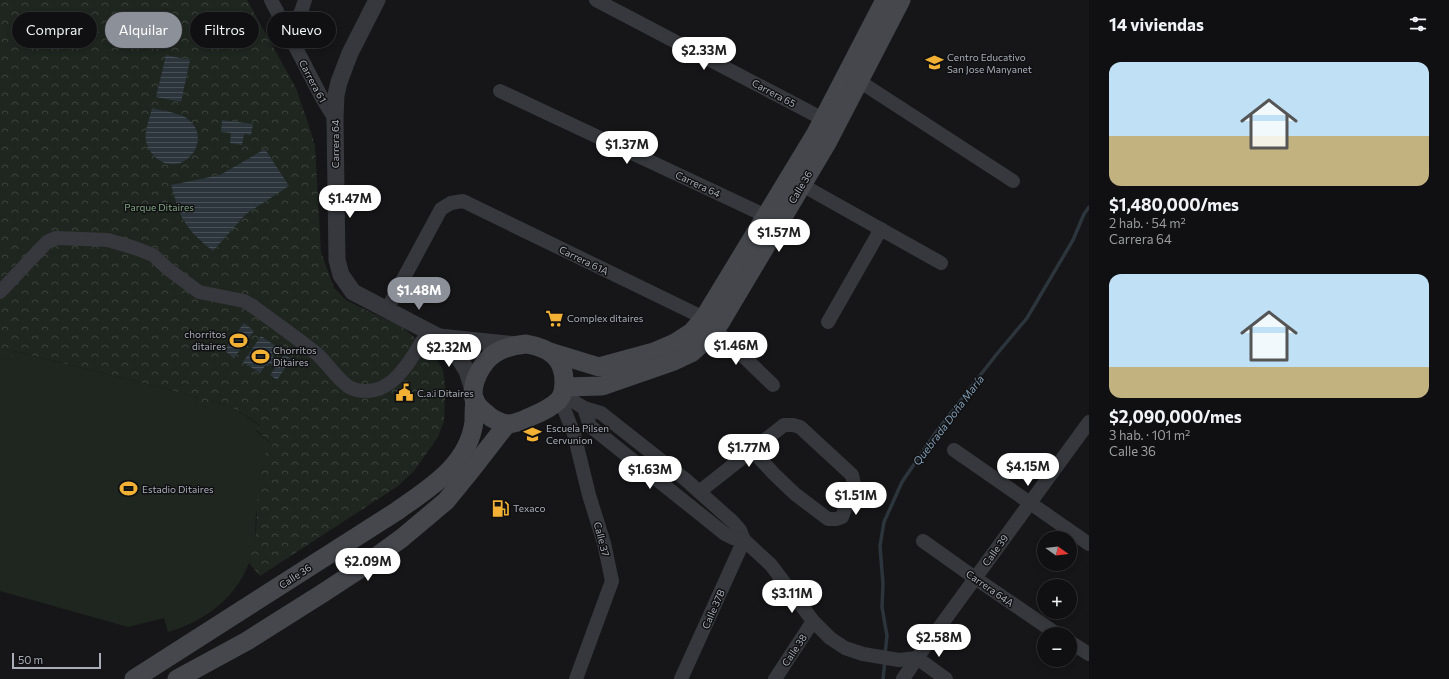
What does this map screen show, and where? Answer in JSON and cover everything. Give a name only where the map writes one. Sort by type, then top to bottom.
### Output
[{"type":"main road","name":"Calle 36","points":[[562,394],[602,386],[674,361],[691,353],[706,340],[710,324],[766,216],[823,119],[885,0]]},
{"type":"main road","name":"Calle 36","points":[[550,352],[599,367],[654,352],[675,343],[692,332],[710,324],[720,323],[827,142],[901,0]]},
{"type":"main road","points":[[177,679],[247,641],[323,593],[358,570],[424,521],[446,501],[507,424],[535,415],[562,394],[564,372],[559,359],[550,352],[537,346],[526,344],[516,345],[494,354],[481,368],[476,380],[474,395],[482,411],[491,418],[507,424]]},
{"type":"main road","name":"Calle 36","points":[[134,679],[397,511],[450,471],[461,457],[466,447],[474,423],[474,395]]},
{"type":"street","name":"Carrera 61","points":[[271,0],[277,12]]},
{"type":"street","points":[[301,12],[305,0]]},
{"type":"street","name":"Carrera 64","points":[[377,0],[350,53],[339,82],[335,119],[337,260],[341,275],[353,292],[433,334],[456,353],[467,371],[474,395]]},
{"type":"street","name":"Carrera 65","points":[[596,0],[823,119]]},
{"type":"street","name":"Carrera 61","points":[[295,48],[335,119]]},
{"type":"street","points":[[859,81],[1013,181]]},
{"type":"street","name":"Carrera 64","points":[[500,91],[766,216]]},
{"type":"street","points":[[802,185],[941,263]]},
{"type":"street","name":"Carrera 61A","points":[[387,309],[420,245],[441,209],[451,203],[463,202],[710,324],[773,384]]},
{"type":"street","points":[[828,322],[881,229]]},
{"type":"street","points":[[0,292],[47,242],[56,238],[108,240],[153,255],[168,269],[199,292],[232,300],[244,301],[251,305],[317,355],[350,387],[361,391],[372,391],[388,385],[433,334]]},
{"type":"street","name":"Carrera 64","points":[[433,334],[516,345]]},
{"type":"street","points":[[562,394],[584,408],[601,412],[633,437],[733,522],[740,530],[744,540],[772,565],[813,621],[830,638],[845,648],[863,654],[899,660],[917,658],[946,679]]},
{"type":"street","name":"Calle 37","points":[[562,394],[574,434],[589,495],[604,543],[612,581],[576,679]]},
{"type":"street","points":[[584,408],[590,426],[725,534],[733,538],[744,540]]},
{"type":"street","name":"Calle 39","points":[[903,679],[1089,422]]},
{"type":"street","points":[[699,492],[751,449],[784,425],[793,425],[800,427],[852,475],[854,484],[842,516],[836,519],[828,519],[795,494],[751,449]]},
{"type":"street","points":[[954,450],[1089,544]]},
{"type":"street","name":"Calle 37B","points":[[681,679],[744,540]]},
{"type":"street","name":"Carrera 64A","points":[[923,541],[1047,627]]},
{"type":"street","name":"Calle 38","points":[[775,679],[813,621]]},
{"type":"street","points":[[1077,646],[1089,654]]},
{"type":"green space","name":"Parque Ditaires","points":[[0,0],[247,0],[254,12],[190,12],[190,48],[259,48],[259,22],[267,36],[267,48],[274,48],[296,88],[315,146],[321,252],[334,288],[346,300],[401,326],[434,354],[443,370],[445,385],[444,421],[438,437],[414,471],[398,486],[260,576],[249,563],[256,532],[259,461],[273,445],[256,430],[260,425],[224,404],[210,400],[208,407],[196,404],[198,397],[14,351],[11,359],[0,356]]},
{"type":"green space","name":"Estadio Ditaires","points":[[13,351],[198,397],[196,404],[207,407],[209,400],[223,404],[248,417],[260,426],[256,431],[273,445],[256,513],[254,546],[243,577],[234,590],[211,611],[198,620],[168,632],[164,618],[128,627],[0,591],[0,356],[11,359]]},
{"type":"shaded area","points":[[166,55],[190,60],[181,102],[156,97]]},
{"type":"shaded area","points":[[152,108],[181,115],[194,125],[198,135],[197,145],[192,154],[185,161],[176,164],[166,163],[155,157],[149,150],[146,141],[146,133]]},
{"type":"shaded area","points":[[222,120],[253,124],[251,135],[244,134],[242,145],[230,143],[231,133],[221,132]]},
{"type":"shaded area","points":[[265,149],[289,186],[246,214],[213,251],[198,239],[186,224],[179,210],[171,185],[220,175]]},
{"type":"shaded area","name":"chorritos ditaires","points":[[244,323],[254,331],[234,358],[224,350]]},
{"type":"shaded area","name":"Chorritos Ditaires","points":[[261,336],[277,347],[272,354],[274,359],[279,362],[284,354],[291,359],[277,380],[270,375],[275,368],[270,364],[265,366],[260,373],[243,362]]},
{"type":"waterway","name":"Quebrada Doña María","points":[[885,654],[887,636],[882,607],[883,584],[880,546],[884,522],[902,482],[936,432],[1027,318],[1073,240],[1084,214],[1089,207]]},
{"type":"waterway","name":"Quebrada Doña María","points":[[883,679],[885,660]]},
{"type":"place","name":"Centro Educativo San Jose Manyanet","points":[[934,63]]},
{"type":"place","name":"Complex ditaires","points":[[554,318]]},
{"type":"place","name":"chorritos ditaires","points":[[239,340]]},
{"type":"place","name":"Chorritos Ditaires","points":[[260,356]]},
{"type":"place","name":"C.a.i Ditaires","points":[[404,393]]},
{"type":"place","name":"Escuela Pilsen Cervunion","points":[[533,434]]},
{"type":"place","name":"Estadio Ditaires","points":[[129,489]]},
{"type":"place","name":"Texaco","points":[[500,508]]}]
